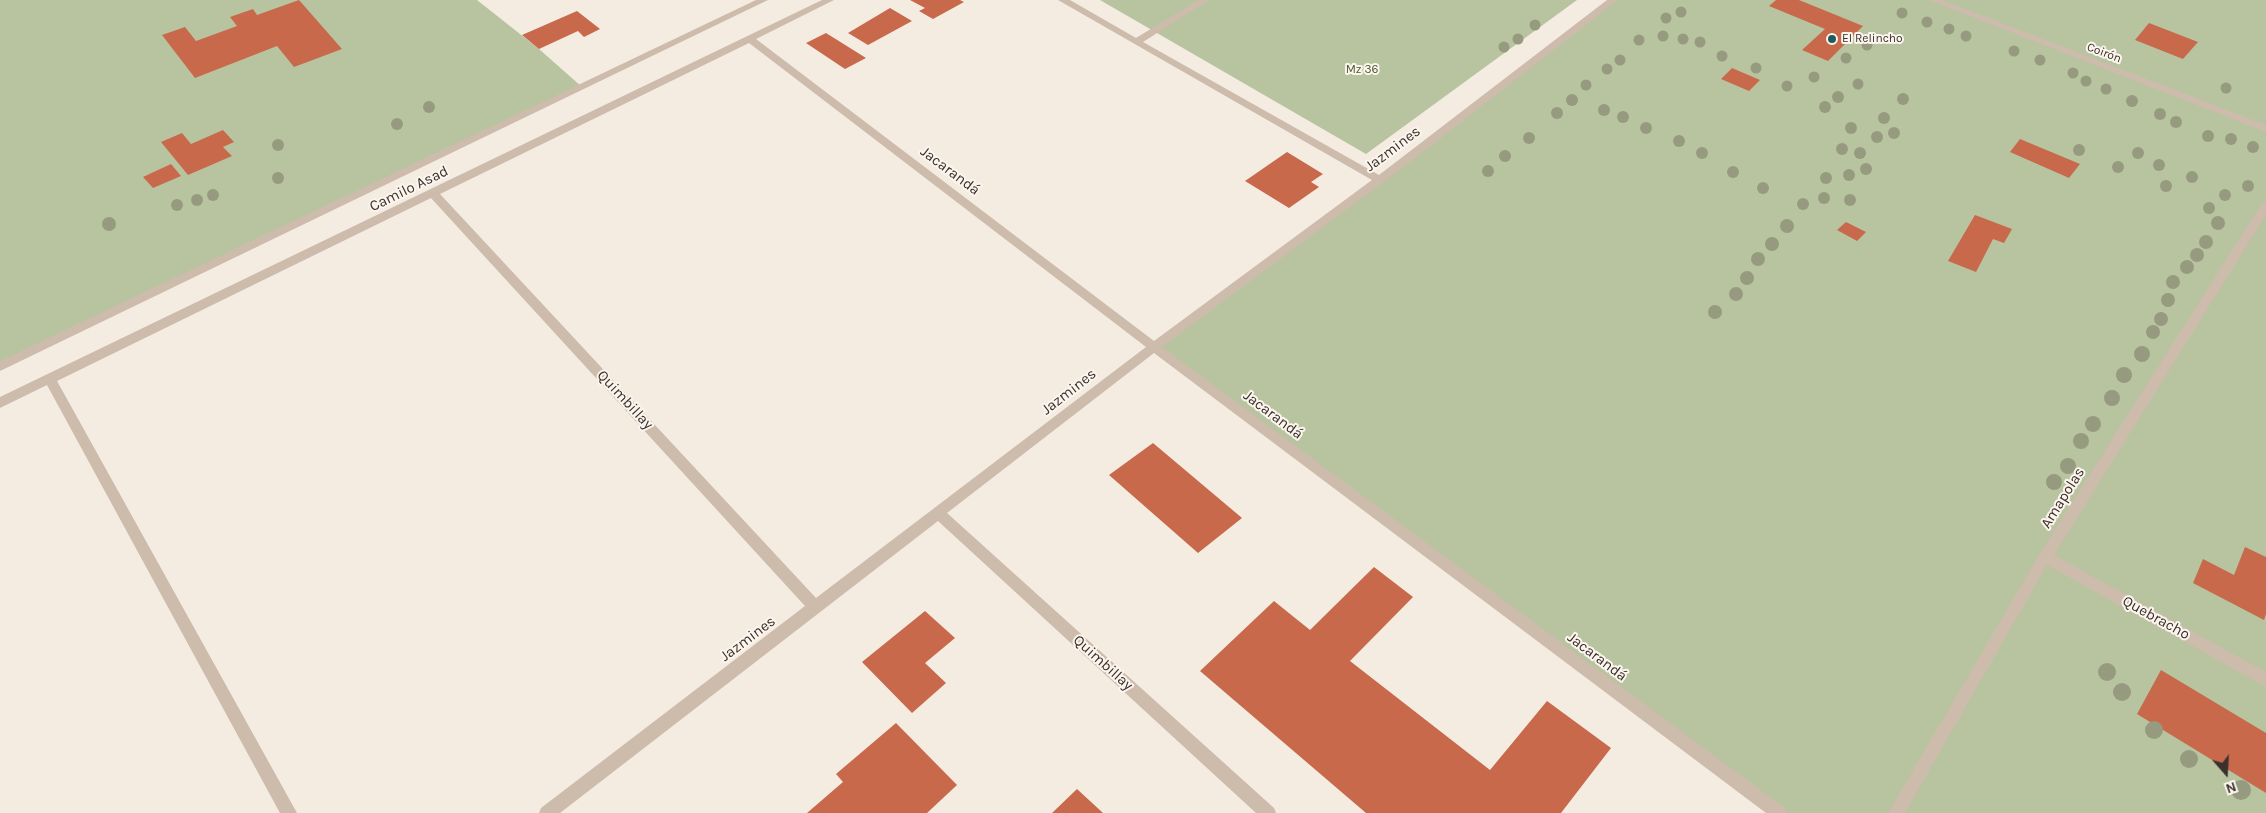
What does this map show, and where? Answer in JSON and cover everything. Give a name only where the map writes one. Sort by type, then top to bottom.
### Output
[{"type":"street","name":"Camilo Asad","points":[[0,366],[763,0]]},
{"type":"street","name":"Camilo Asad","points":[[0,403],[434,194],[829,0]]},
{"type":"street","points":[[1063,0],[1379,180]]},
{"type":"street","points":[[1136,42],[1204,0]]},
{"type":"street","name":"Jazmines","points":[[547,813],[1154,347],[1379,180],[1613,0]]},
{"type":"street","name":"Coirón","points":[[1934,0],[2266,129]]},
{"type":"street","name":"Jacarandá","points":[[750,39],[1154,347],[1779,813]]},
{"type":"street","name":"Quimbillay","points":[[434,194],[816,608]]},
{"type":"street","name":"Amapolas","points":[[1896,813],[2045,557],[2266,206]]},
{"type":"street","points":[[50,379],[290,813]]},
{"type":"street","name":"Quimbillay","points":[[938,513],[1268,813]]},
{"type":"street","name":"Quebracho","points":[[2045,557],[2266,680]]},
{"type":"green space","points":[[0,0],[477,0],[539,49],[582,87],[0,366]]},
{"type":"green space","name":"Mz 36","points":[[1100,0],[1577,0],[1366,154]]},
{"type":"green space","points":[[1613,0],[2266,0],[2266,813],[1779,813],[1154,347]]},
{"type":"building","points":[[299,0],[342,49],[294,67],[277,46],[195,78],[162,35],[185,27],[196,41],[237,26],[230,17],[253,9],[257,15]]},
{"type":"building","points":[[910,0],[960,0],[964,2],[933,19],[919,11],[925,8]]},
{"type":"building","name":"El Relincho","points":[[1776,0],[1799,0],[1863,26],[1828,61],[1802,50],[1825,29],[1769,6]]},
{"type":"building","points":[[890,8],[912,21],[868,45],[848,33]]},
{"type":"building","points":[[577,11],[600,29],[584,37],[578,31],[539,49],[522,35]]},
{"type":"building","points":[[2149,23],[2198,42],[2183,59],[2135,40]]},
{"type":"building","points":[[826,33],[866,58],[845,69],[806,43]]},
{"type":"building","points":[[1732,68],[1760,80],[1749,91],[1721,79]]},
{"type":"building","points":[[223,130],[234,142],[223,147],[232,156],[188,175],[161,142],[182,133],[191,144]]},
{"type":"building","points":[[2020,139],[2080,164],[2069,178],[2010,152]]},
{"type":"building","points":[[1287,152],[1323,174],[1311,182],[1319,187],[1289,208],[1245,181]]},
{"type":"building","points":[[171,164],[181,176],[153,188],[143,177]]},
{"type":"building","points":[[1975,215],[2012,229],[2004,243],[1993,239],[1976,272],[1948,261]]},
{"type":"building","points":[[1846,222],[1866,232],[1857,241],[1837,230]]},
{"type":"building","points":[[1153,443],[1242,518],[1198,553],[1109,475]]},
{"type":"building","points":[[2245,547],[2266,557],[2266,614],[2264,620],[2193,583],[2203,559],[2234,575]]},
{"type":"building","points":[[1374,567],[1413,597],[1350,661],[1490,770],[1547,701],[1611,748],[1561,813],[1366,813],[1200,671],[1274,601],[1310,630]]},
{"type":"building","points":[[925,611],[955,638],[925,663],[946,683],[912,713],[862,662]]},
{"type":"building","points":[[2161,670],[2266,733],[2266,793],[2137,714]]},
{"type":"building","points":[[896,723],[957,785],[927,813],[807,813],[843,782],[836,774]]},
{"type":"building","points":[[1077,789],[1103,813],[1052,813]]},
{"type":"place","name":"El Relincho","points":[[1832,39]]}]
